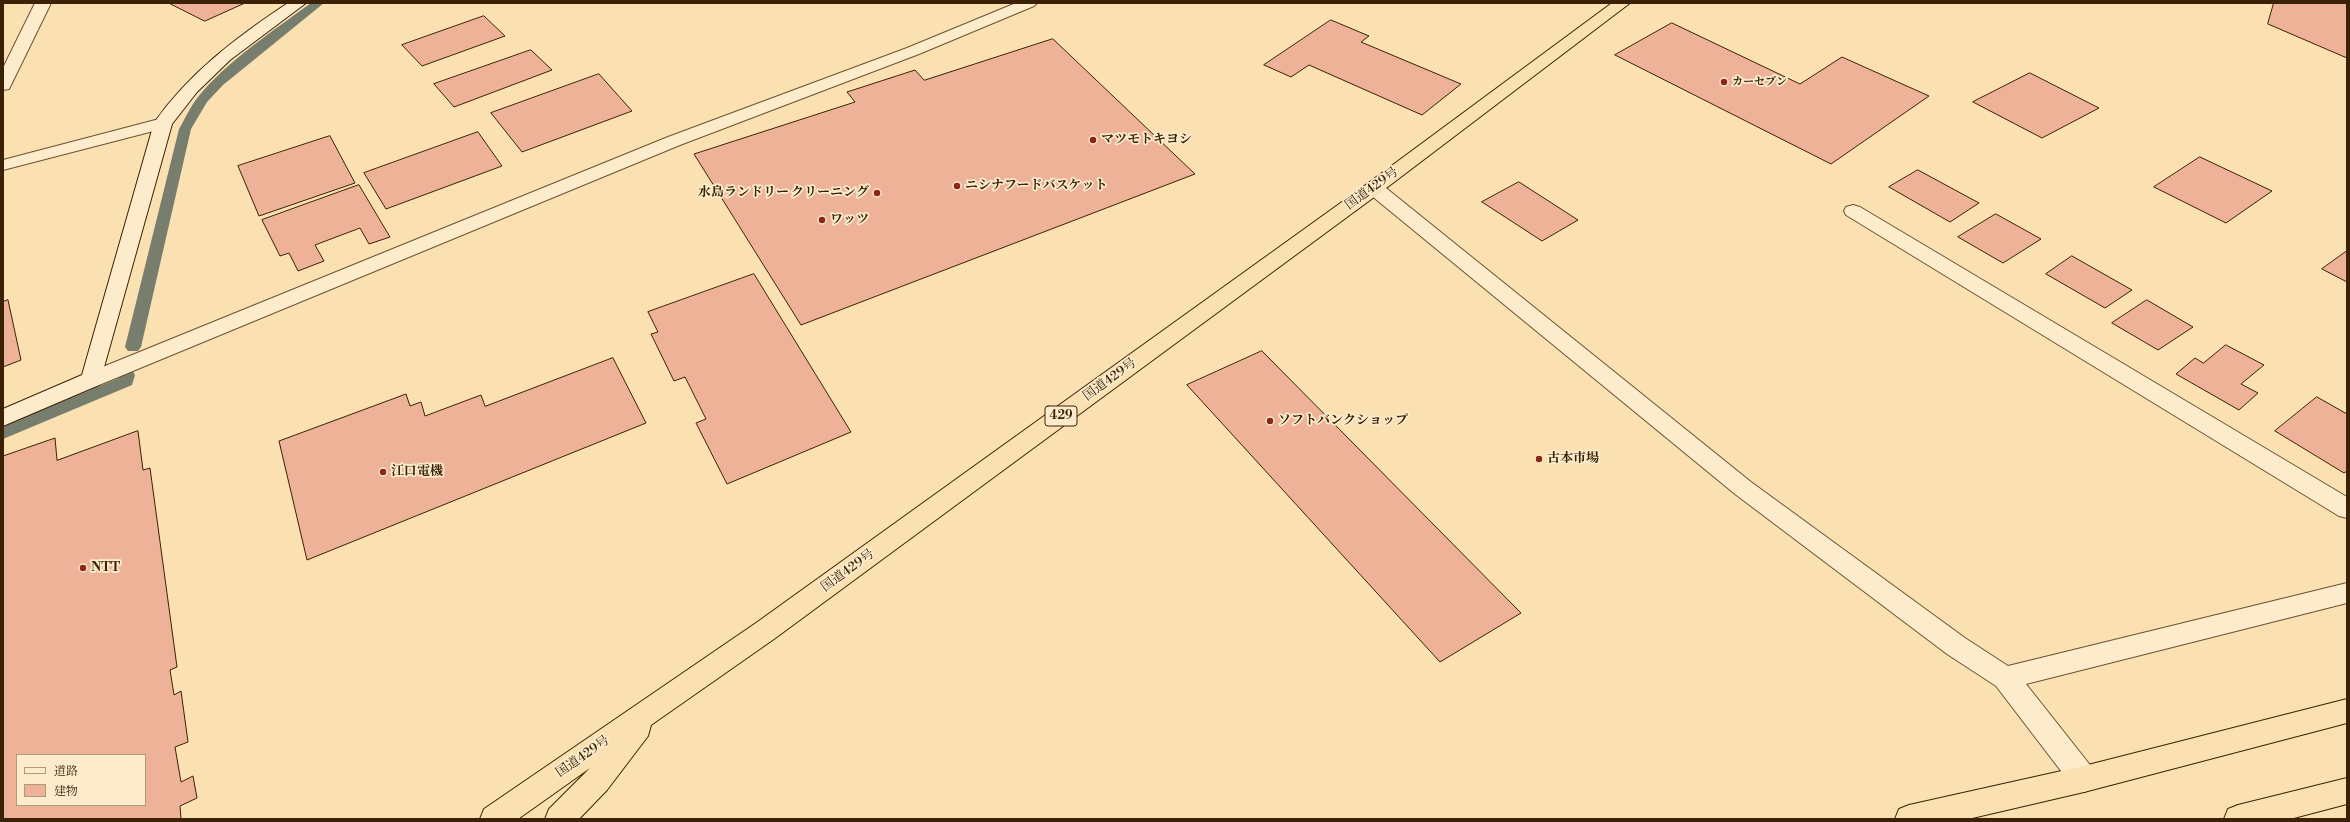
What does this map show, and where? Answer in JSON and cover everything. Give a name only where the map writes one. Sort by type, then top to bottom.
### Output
[{"type":"highway","name":"国道429号","points":[[494,819],[765,631],[1374,188],[1622,3]]},
{"type":"highway","points":[[559,819],[597,781],[650,711]]},
{"type":"highway","points":[[1909,819],[2084,779],[2347,711]]},
{"type":"highway","points":[[2238,819],[2347,791]]},
{"type":"street","points":[[3,85],[43,3]]},
{"type":"street","points":[[92,380],[163,123],[179,100],[233,51],[298,3]]},
{"type":"street","points":[[3,418],[659,147],[913,51],[1028,3]]},
{"type":"street","points":[[3,165],[163,123]]},
{"type":"street","points":[[1374,188],[1743,488],[1956,646],[2005,678],[2084,779]]},
{"type":"street","points":[[1853,211],[2347,509]]},
{"type":"street","points":[[2005,678],[2347,593]]},
{"type":"building","points":[[169,3],[245,3],[205,21]]},
{"type":"building","points":[[2274,3],[2347,3],[2347,58],[2268,24]]},
{"type":"building","points":[[484,16],[505,36],[422,66],[402,45]]},
{"type":"building","points":[[1331,20],[1369,36],[1361,42],[1461,84],[1422,115],[1309,65],[1291,77],[1264,65]]},
{"type":"building","points":[[1672,23],[1800,84],[1842,57],[1929,96],[1831,164],[1615,55]]},
{"type":"building","points":[[1053,39],[1195,174],[801,325],[694,154],[855,102],[847,92],[915,70],[924,80]]},
{"type":"building","points":[[531,50],[552,70],[454,107],[434,84]]},
{"type":"building","points":[[2030,73],[2099,108],[2042,138],[1973,102]]},
{"type":"building","points":[[599,74],[632,111],[522,152],[491,113]]},
{"type":"building","points":[[478,132],[502,166],[386,209],[364,173]]},
{"type":"building","points":[[330,136],[355,183],[259,216],[238,166]]},
{"type":"building","points":[[2200,157],[2272,191],[2226,223],[2154,187]]},
{"type":"building","points":[[1918,170],[1979,203],[1950,222],[1889,187]]},
{"type":"building","points":[[1519,182],[1578,220],[1542,241],[1482,202]]},
{"type":"building","points":[[359,185],[390,237],[369,244],[360,228],[315,245],[324,261],[298,271],[289,253],[280,256],[262,220]]},
{"type":"building","points":[[1996,214],[2041,239],[2003,263],[1958,237]]},
{"type":"building","points":[[2347,251],[2347,282],[2322,269]]},
{"type":"building","points":[[2072,256],[2132,290],[2105,308],[2046,274]]},
{"type":"building","points":[[754,274],[851,432],[727,484],[696,423],[706,419],[685,377],[674,381],[651,334],[658,332],[648,312]]},
{"type":"building","points":[[8,300],[21,360],[3,367],[3,302]]},
{"type":"building","points":[[2147,300],[2193,327],[2158,350],[2112,323]]},
{"type":"building","points":[[2226,345],[2264,365],[2241,384],[2258,393],[2239,410],[2176,374],[2195,358],[2203,363]]},
{"type":"building","points":[[1262,351],[1521,613],[1440,662],[1187,385]]},
{"type":"building","points":[[613,358],[646,423],[307,560],[279,441],[406,394],[410,406],[421,402],[425,416],[481,395],[485,406]]},
{"type":"building","points":[[2317,397],[2347,414],[2347,471],[2344,473],[2275,431]]},
{"type":"building","name":"NTT","points":[[138,431],[143,470],[150,468],[177,667],[170,670],[174,695],[181,691],[188,742],[175,747],[181,782],[193,776],[197,798],[180,806],[181,819],[3,819],[3,456],[55,438],[57,460]]},
{"type":"waterway","points":[[133,347],[185,129],[202,100],[219,82],[271,38],[318,3]]},
{"type":"waterway","points":[[3,433],[126,381],[127,375]]},
{"type":"place","name":"カーセブン","points":[[1724,82]]},
{"type":"place","name":"マツモトキヨシ","points":[[1093,140]]},
{"type":"place","name":"ニシナフードバスケット","points":[[957,186]]},
{"type":"place","name":"水島ランドリー クリーニング","points":[[877,193]]},
{"type":"place","name":"ワッツ","points":[[822,220]]},
{"type":"place","name":"ソフトバンクショップ","points":[[1270,421]]},
{"type":"place","name":"古本市場","points":[[1539,459]]},
{"type":"place","name":"江口電機","points":[[383,472]]},
{"type":"place","name":"NTT","points":[[83,568]]}]
